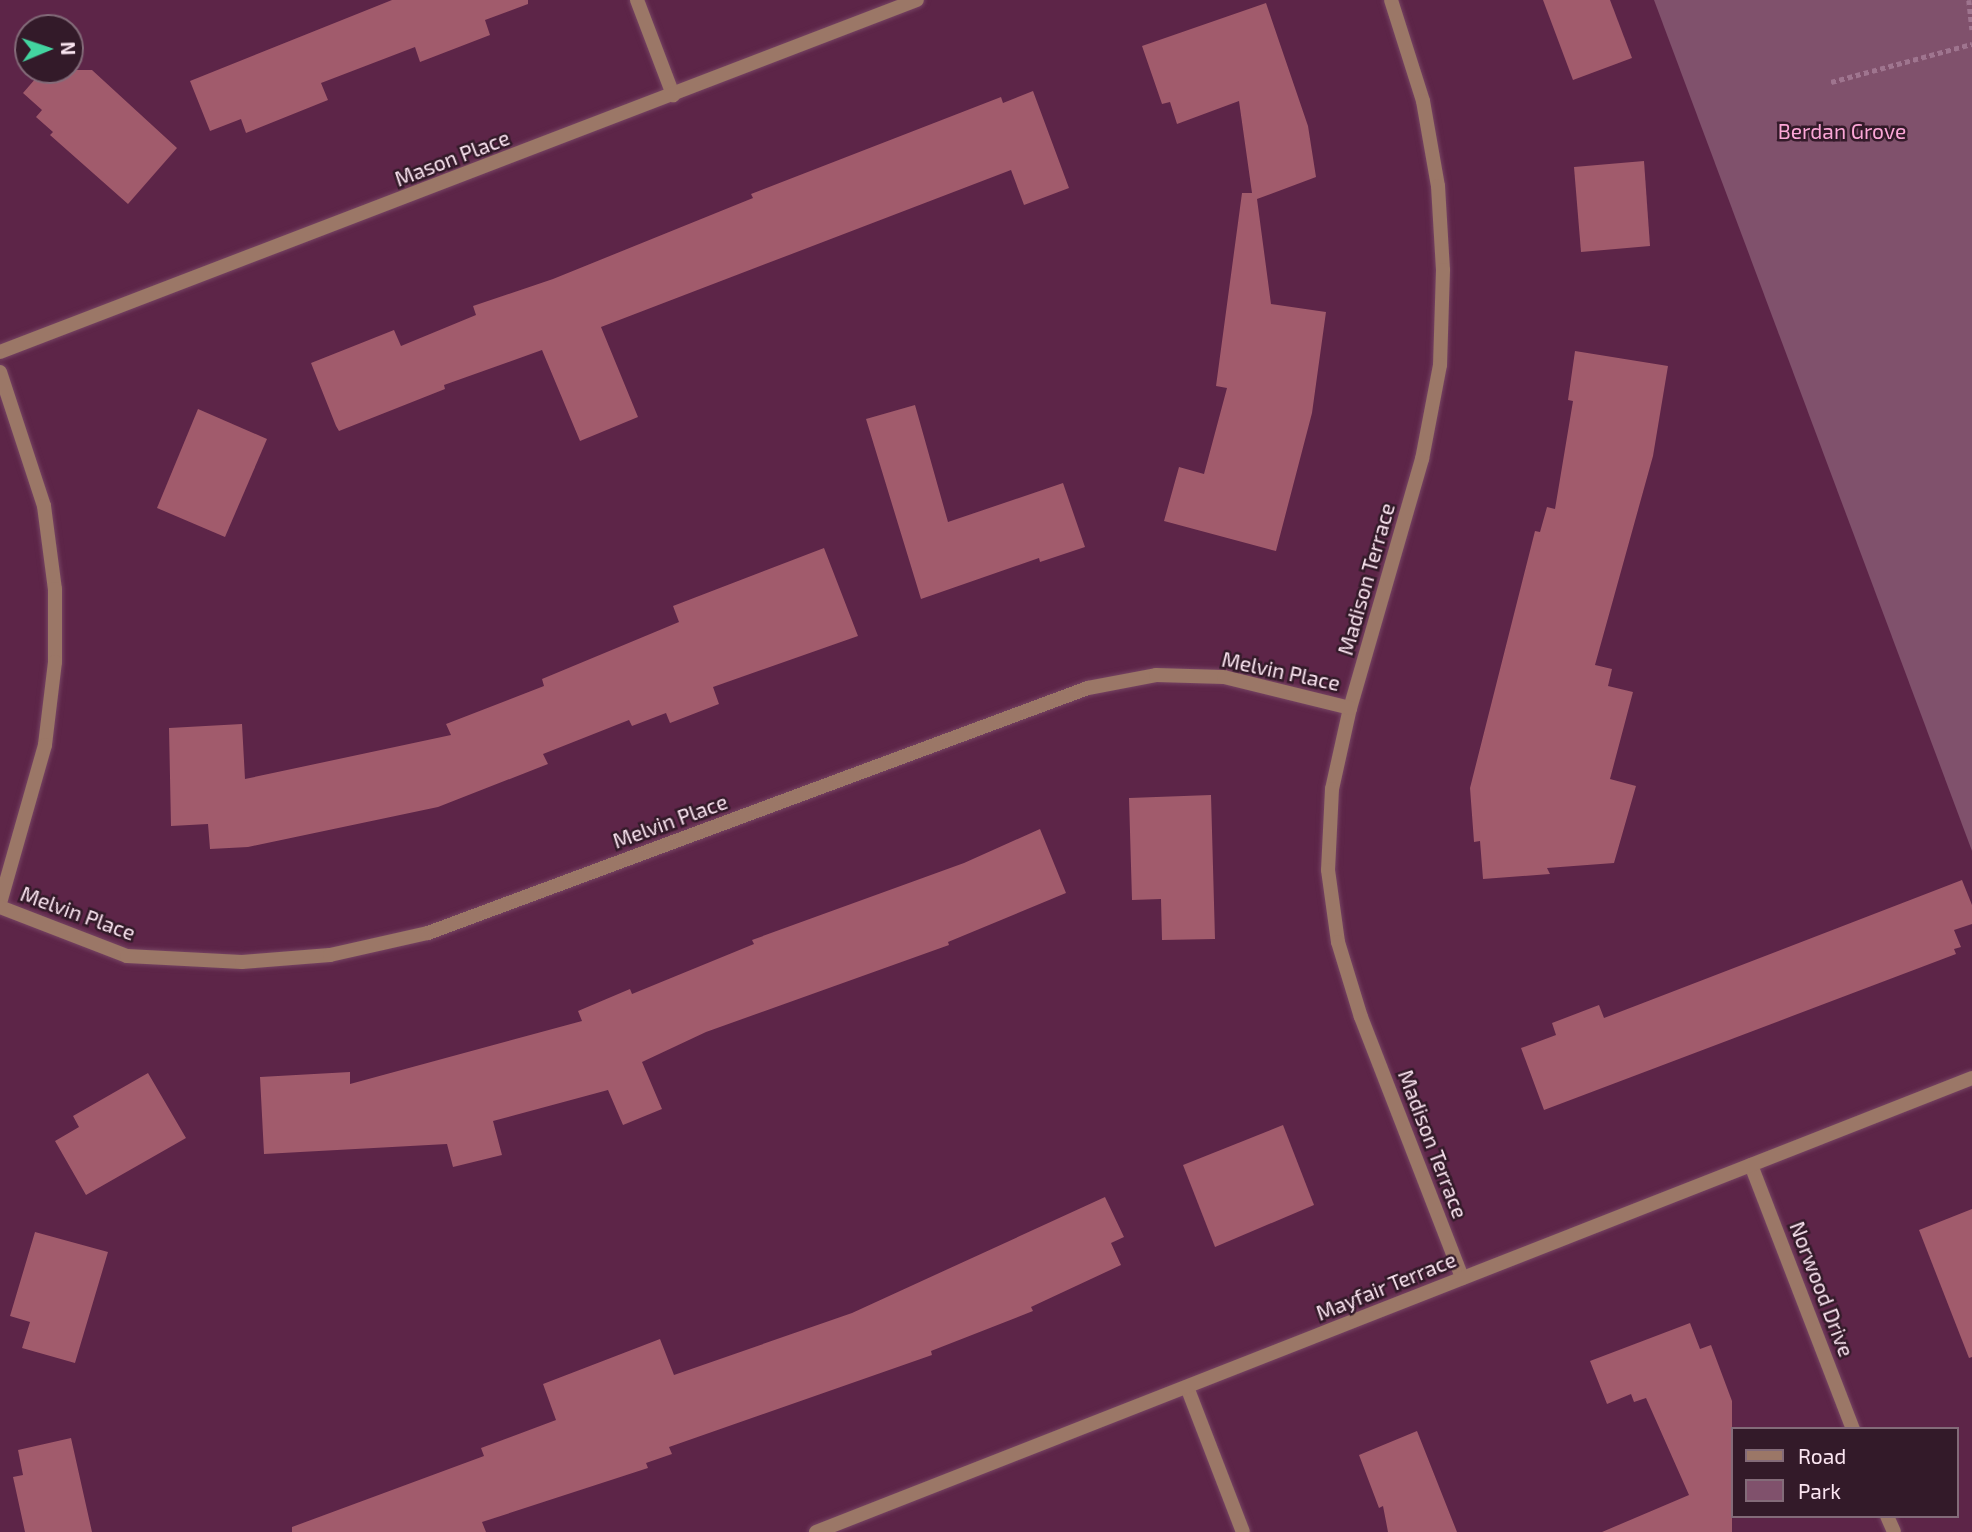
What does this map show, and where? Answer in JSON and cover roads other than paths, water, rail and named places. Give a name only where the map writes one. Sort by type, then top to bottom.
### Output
[{"type":"street","points":[[637,0],[673,95]]},
{"type":"street","name":"Mason Place","points":[[0,352],[918,0]]},
{"type":"street","name":"Madison Terrace","points":[[1391,0],[1423,101],[1438,186],[1443,270],[1440,365],[1422,459],[1350,708],[1332,789],[1328,870],[1338,942],[1361,1017],[1462,1278]]},
{"type":"street","points":[[0,372],[44,506],[55,626],[45,745],[0,905]]},
{"type":"street","name":"Melvin Place","points":[[0,905],[127,956],[242,962],[330,955],[428,933],[1088,688],[1156,675],[1224,677],[1350,708]]},
{"type":"street","name":"Mayfair Terrace","points":[[816,1532],[1972,1078]]},
{"type":"street","name":"Norwood Drive","points":[[1751,1166],[1852,1427]]},
{"type":"street","points":[[1187,1387],[1243,1532]]},
{"type":"park label","name":"Berdan Grove","points":[[1842,131]]}]
